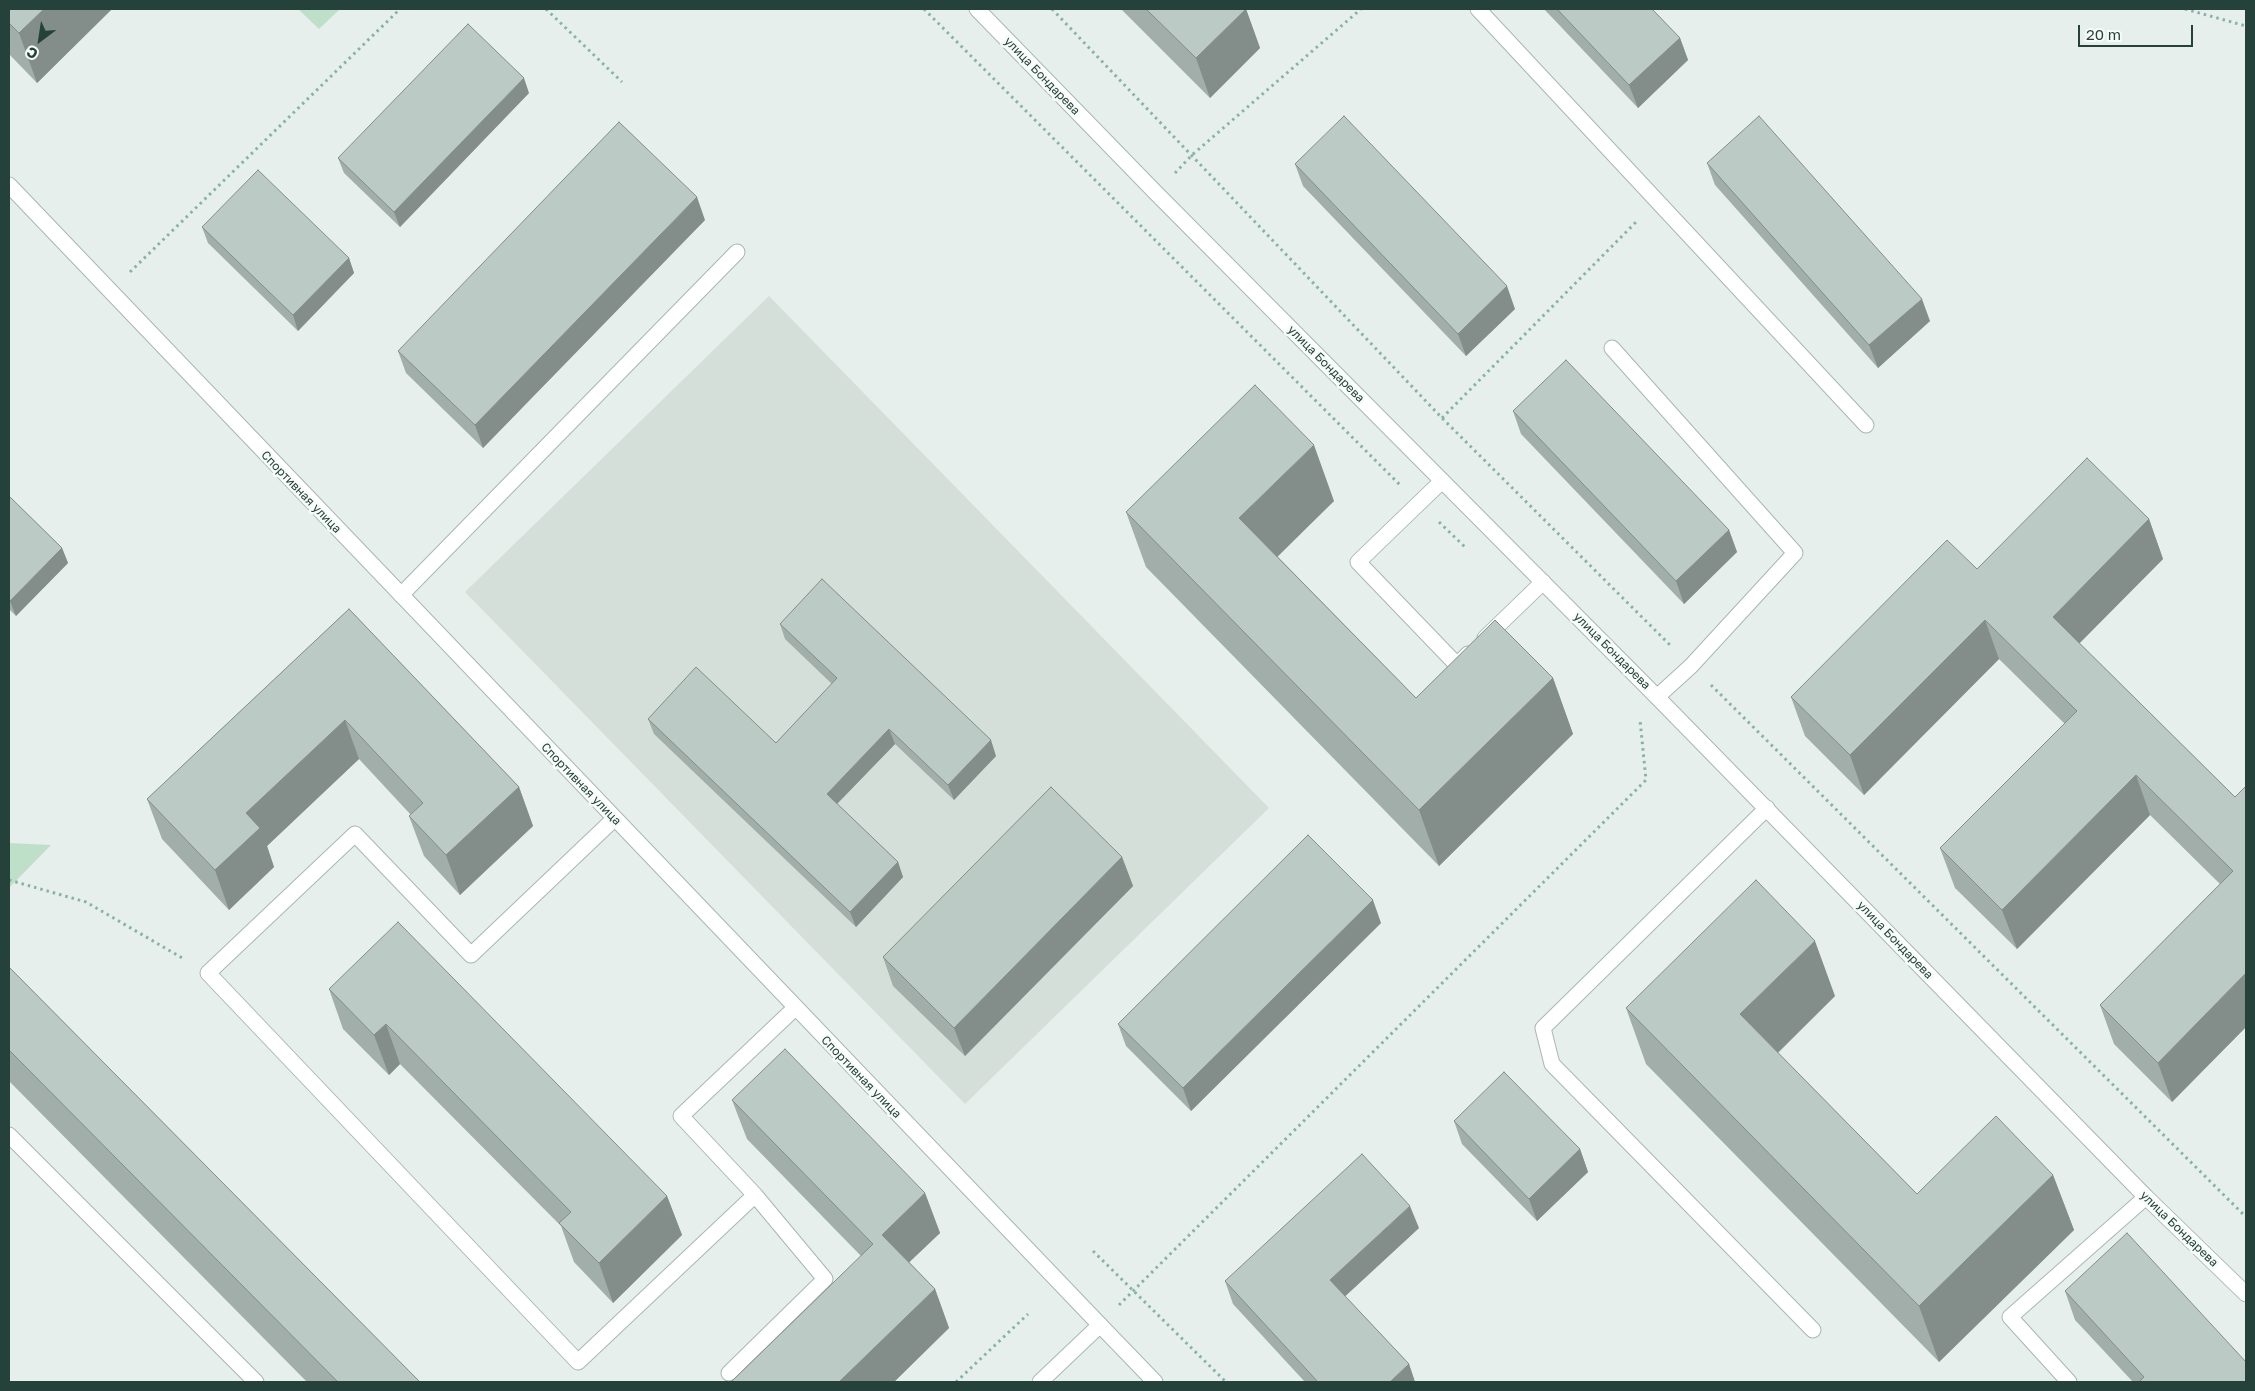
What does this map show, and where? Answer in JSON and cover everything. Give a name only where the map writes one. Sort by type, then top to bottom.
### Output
[{"type":"street","name":"улица Бондарева","points":[[977,9],[1156,194],[1767,808],[2146,1197],[2246,1294]]},
{"type":"street","points":[[1478,9],[1866,425]]},
{"type":"street","name":"Спортивная улица","points":[[9,185],[795,1008],[1156,1382]]},
{"type":"street","points":[[401,596],[737,252]]},
{"type":"street","points":[[1612,348],[1795,552],[1691,666],[1657,697]]},
{"type":"street","points":[[1442,481],[1358,562],[1457,665],[1543,582]]},
{"type":"street","points":[[1767,808],[1542,1028],[1552,1064],[1812,1330]]},
{"type":"street","points":[[614,819],[471,955],[356,834],[208,973],[578,1362],[755,1194]]},
{"type":"street","points":[[729,1373],[825,1278],[755,1194],[681,1116],[795,1008]]},
{"type":"street","points":[[9,1134],[256,1382]]},
{"type":"street","points":[[2069,1382],[2010,1317],[2146,1197]]},
{"type":"street","points":[[1040,1382],[1100,1325]]},
{"type":"path","points":[[110,292],[400,9]]},
{"type":"path","points":[[546,9],[622,82]]},
{"type":"path","points":[[1052,9],[1442,418],[2246,1217]]},
{"type":"path","points":[[1156,194],[1192,155],[1361,9]]},
{"type":"path","points":[[2184,9],[2246,26]]},
{"type":"path","points":[[1442,418],[1657,201]]},
{"type":"path","points":[[1100,1325],[1646,780],[1639,716],[1657,697]]},
{"type":"path","points":[[9,880],[86,902],[208,973]]},
{"type":"path","points":[[1093,1251],[1226,1382]]},
{"type":"path","points":[[956,1382],[1028,1314]]},
{"type":"shaded area","points":[[769,296],[1269,808],[965,1104],[465,592]]},
{"type":"green space","points":[[298,9],[340,9],[319,29]]},
{"type":"green space","points":[[9,843],[51,845],[9,888]]},
{"type":"building","points":[[9,9],[44,9],[19,33],[9,23]]},
{"type":"building","points":[[1146,9],[1246,9],[1196,58]]},
{"type":"building","points":[[1557,9],[1652,9],[1680,38],[1629,85]]},
{"type":"building","points":[[468,24],[524,78],[394,212],[338,158]]},
{"type":"building","points":[[1344,116],[1507,286],[1458,334],[1295,164]]},
{"type":"building","points":[[1759,116],[1922,299],[1869,345],[1707,163]]},
{"type":"building","points":[[619,122],[697,197],[475,425],[398,351]]},
{"type":"building","points":[[258,170],[349,258],[293,315],[202,227]]},
{"type":"building","points":[[1566,360],[1729,530],[1676,581],[1513,411]]},
{"type":"building","points":[[1255,385],[1314,445],[1239,518],[1416,698],[1495,620],[1553,678],[1419,810],[1126,512]]},
{"type":"building","points":[[2087,458],[2149,519],[2053,617],[2235,797],[2246,786],[2246,973],[2158,1063],[2100,1005],[2233,871],[2136,775],[2002,910],[1940,848],[2077,711],[1985,620],[1850,755],[1791,697],[1947,540],[1977,569]]},
{"type":"building","points":[[9,496],[62,548],[10,601],[9,599]]},
{"type":"building","points":[[822,579],[991,740],[948,785],[889,729],[827,794],[898,862],[850,912],[648,719],[696,667],[776,743],[837,678],[780,624]]},
{"type":"building","points":[[349,609],[519,787],[446,855],[409,816],[423,803],[345,720],[246,813],[260,828],[215,870],[147,799]]},
{"type":"building","points":[[1051,787],[1122,857],[954,1028],[883,957]]},
{"type":"building","points":[[1308,835],[1373,900],[1183,1088],[1118,1024]]},
{"type":"building","points":[[1756,880],[1815,941],[1740,1014],[1917,1194],[1996,1116],[2053,1175],[1919,1306],[1626,1008]]},
{"type":"building","points":[[398,922],[667,1196],[599,1263],[559,1223],[571,1212],[386,1024],[374,1035],[329,989]]},
{"type":"building","points":[[9,967],[420,1382],[338,1382],[9,1050]]},
{"type":"building","points":[[785,1049],[925,1193],[882,1235],[935,1289],[839,1382],[731,1382],[873,1244],[732,1100]]},
{"type":"building","points":[[1504,1072],[1580,1149],[1529,1199],[1454,1121]]},
{"type":"building","points":[[1362,1154],[1410,1206],[1330,1280],[1409,1364],[1390,1382],[1318,1382],[1225,1281]]},
{"type":"building","points":[[2127,1233],[2246,1362],[2246,1382],[2139,1382],[2144,1377],[2065,1291]]}]
